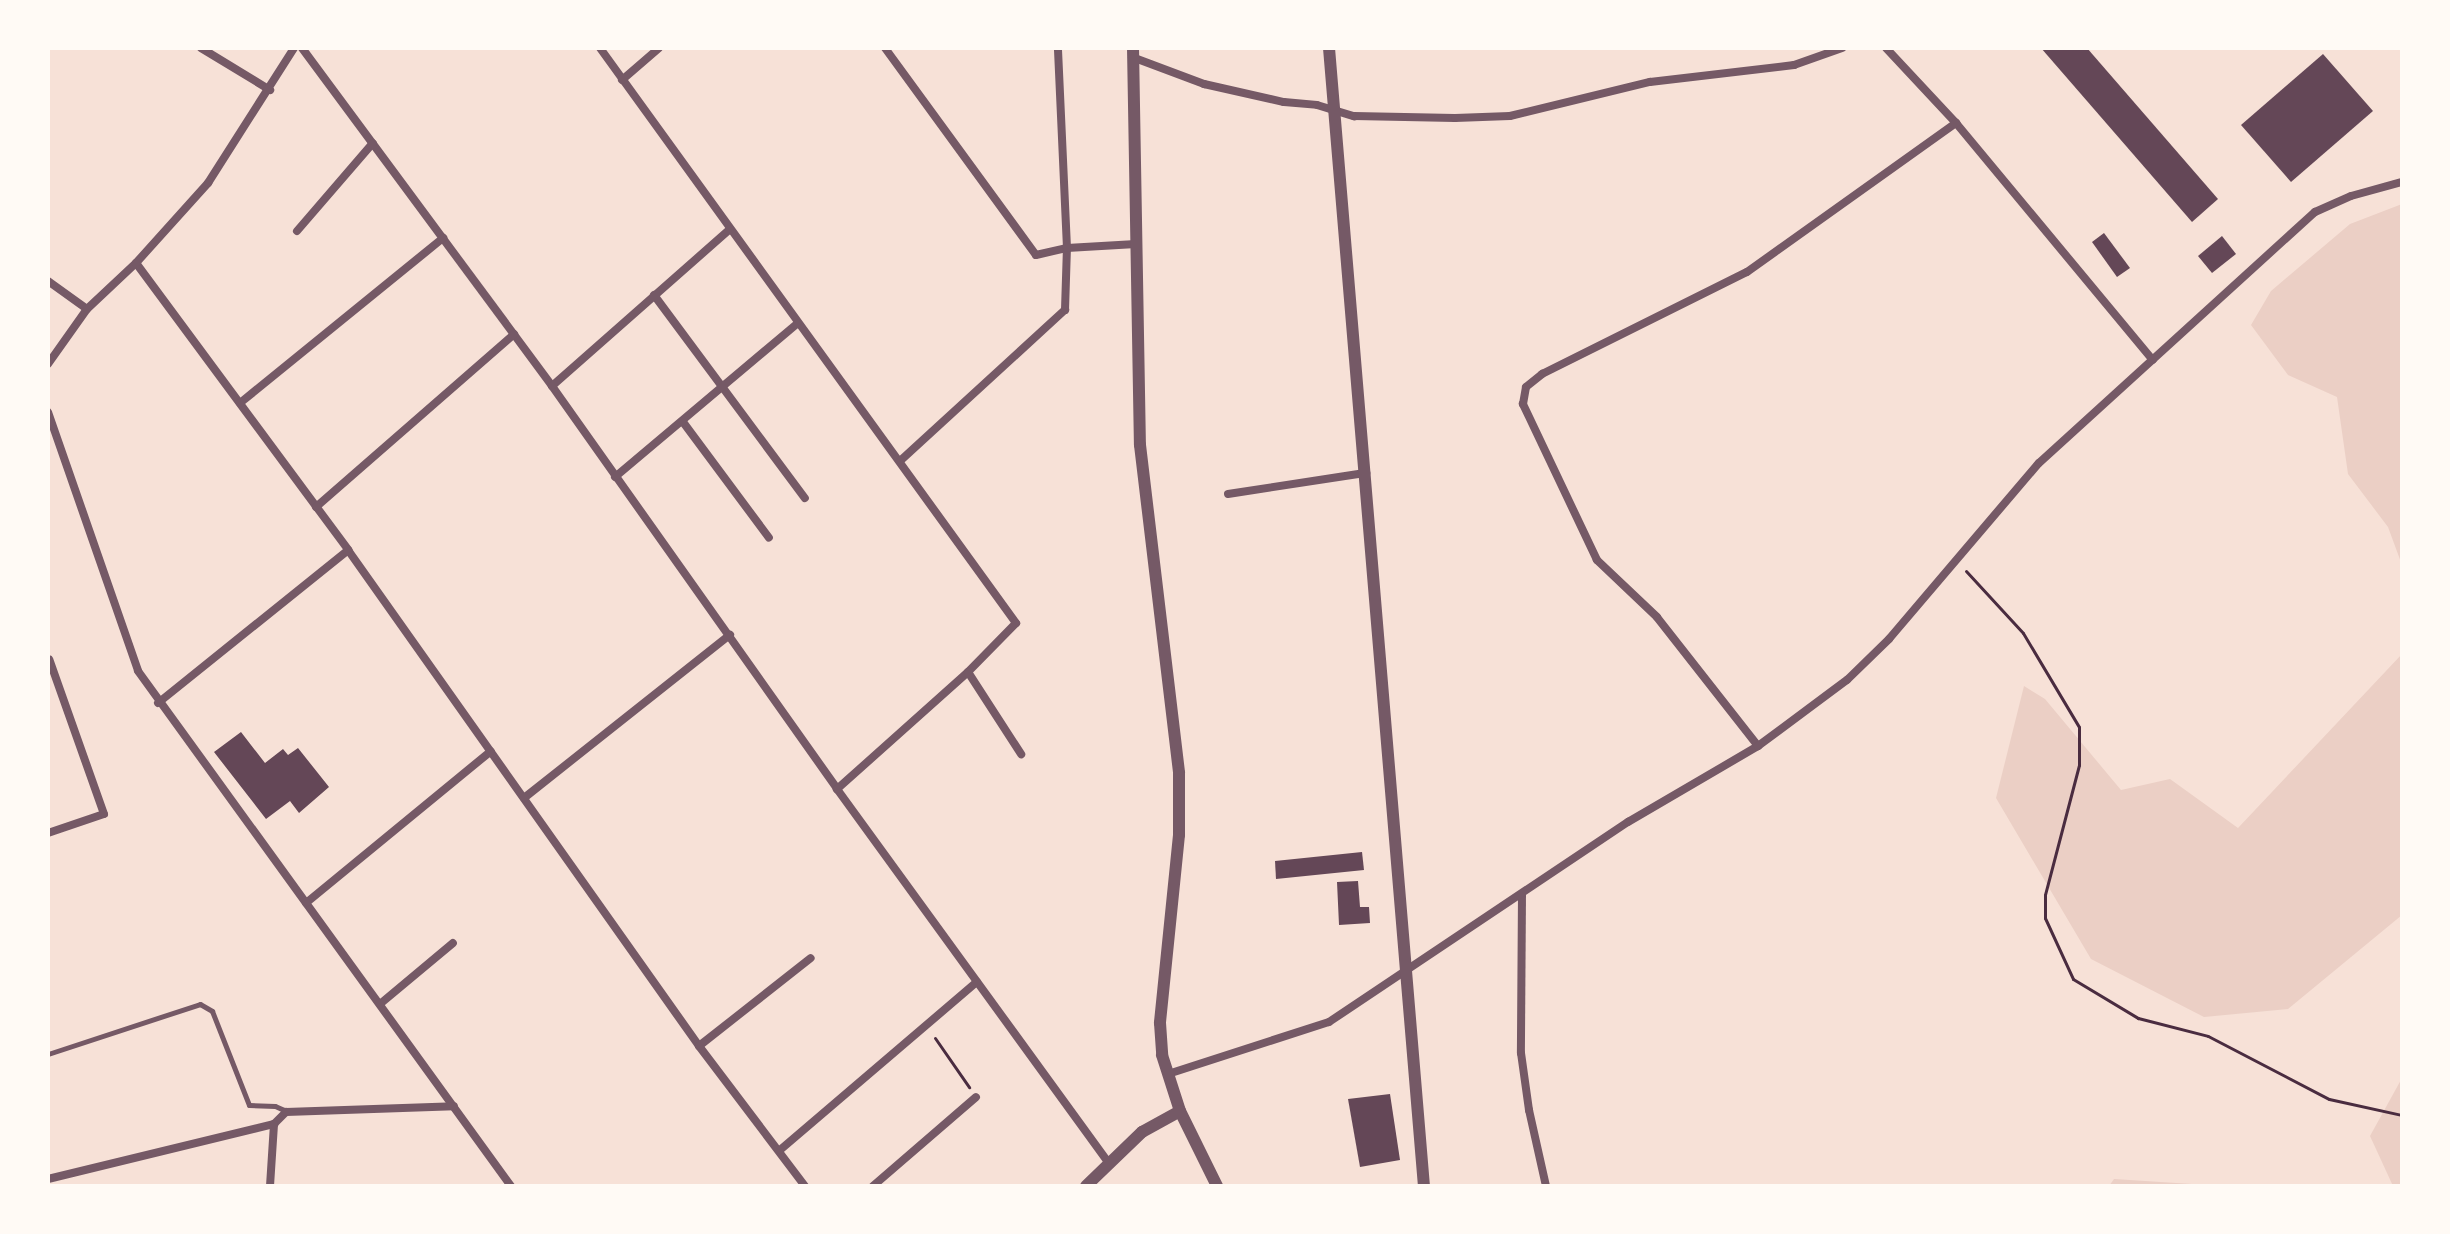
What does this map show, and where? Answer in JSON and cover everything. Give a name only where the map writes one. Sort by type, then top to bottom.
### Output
[{"type":"street","points":[[201,48],[270,90]]},
{"type":"street","points":[[48,364],[87,309],[136,263],[208,183],[294,48]]},
{"type":"street","points":[[302,48],[552,386],[837,789],[1109,1164]]},
{"type":"street","points":[[600,48],[1016,623],[968,672],[837,789]]},
{"type":"street","points":[[622,80],[659,48]]},
{"type":"street","points":[[885,48],[1036,255],[1067,248],[1136,244]]},
{"type":"street","points":[[900,461],[1065,310],[1067,248],[1058,48]]},
{"type":"street","points":[[1329,48],[1424,1186]]},
{"type":"street","points":[[1217,1186],[1180,1111],[1168,1074],[1160,1023],[1179,835],[1179,773],[1140,445],[1132,53],[1204,84],[1354,116],[1406,118],[1510,116],[1650,82],[1794,65],[1842,48]]},
{"type":"street","points":[[1886,48],[1956,123],[2153,360]]},
{"type":"street","points":[[1758,746],[1657,617],[1597,560],[1523,404],[1526,387],[1542,374],[1747,272],[1956,123]]},
{"type":"street","points":[[297,231],[373,143]]},
{"type":"street","points":[[1168,1074],[1329,1022],[1628,822],[1758,746],[1847,680],[1889,639],[1954,558],[2039,463],[2315,212],[2351,196],[2402,182]]},
{"type":"street","points":[[552,386],[730,229]]},
{"type":"street","points":[[240,403],[443,238]]},
{"type":"street","points":[[136,263],[348,550],[699,1046],[805,1186]]},
{"type":"street","points":[[48,281],[87,309]]},
{"type":"street","points":[[654,295],[805,498]]},
{"type":"street","points":[[615,477],[797,324]]},
{"type":"street","points":[[316,507],[514,334]]},
{"type":"street","points":[[48,412],[138,671],[158,703],[511,1186]]},
{"type":"street","points":[[683,422],[769,538]]},
{"type":"street","points":[[1228,494],[1366,473]]},
{"type":"street","points":[[158,703],[348,550]]},
{"type":"street","points":[[524,798],[730,635]]},
{"type":"street","points":[[48,833],[104,814],[49,659]]},
{"type":"street","points":[[968,672],[1021,754]]},
{"type":"street","points":[[306,903],[491,751]]},
{"type":"street","points":[[1522,894],[1521,1053],[1529,1110],[1546,1186]]},
{"type":"street","points":[[380,1004],[453,943]]},
{"type":"street","points":[[699,1046],[811,958]]},
{"type":"street","points":[[780,1150],[977,982]]},
{"type":"street","points":[[873,1186],[976,1097]]},
{"type":"street","points":[[48,1179],[274,1124],[286,1112],[454,1106]]},
{"type":"street","points":[[1086,1186],[1154,1123],[1180,1111]]},
{"type":"street","points":[[270,1186],[274,1124]]},
{"type":"lane","points":[[48,1054],[200,1004],[212,1011],[249,1105],[275,1106],[286,1112]]},
{"type":"path","points":[[1954,558],[2023,633],[2079,727],[2079,765],[2045,895],[2045,918],[2073,979],[2138,1018],[2208,1036],[2329,1099],[2402,1115]]},
{"type":"path","points":[[926,1025],[976,1097]]},
{"type":"shaded area","points":[[2402,204],[2402,565],[2388,527],[2348,474],[2337,397],[2288,375],[2251,325],[2271,291],[2350,224]]},
{"type":"shaded area","points":[[2402,654],[2402,915],[2288,1009],[2204,1017],[2091,959],[1996,798],[2024,686],[2045,699],[2121,790],[2170,779],[2238,828]]},
{"type":"shaded area","points":[[2402,1078],[2402,1186],[2393,1186],[2370,1136]]},
{"type":"shaded area","points":[[2114,1179],[2207,1185],[2208,1186],[2109,1186]]},
{"type":"building","points":[[2041,48],[2087,48],[2218,199],[2192,222]]},
{"type":"building","points":[[2323,54],[2373,111],[2291,182],[2241,125]]},
{"type":"building","points":[[2104,233],[2130,268],[2117,277],[2092,242]]},
{"type":"building","points":[[2222,236],[2236,254],[2212,273],[2198,256]]},
{"type":"building","points":[[241,732],[265,763],[283,749],[288,755],[298,748],[329,787],[299,813],[290,801],[266,819],[214,752]]},
{"type":"building","points":[[1362,852],[1364,870],[1276,879],[1275,861]]},
{"type":"building","points":[[1358,881],[1360,907],[1369,907],[1370,923],[1339,925],[1337,882]]},
{"type":"building","points":[[1390,1094],[1400,1160],[1360,1167],[1348,1099]]}]
